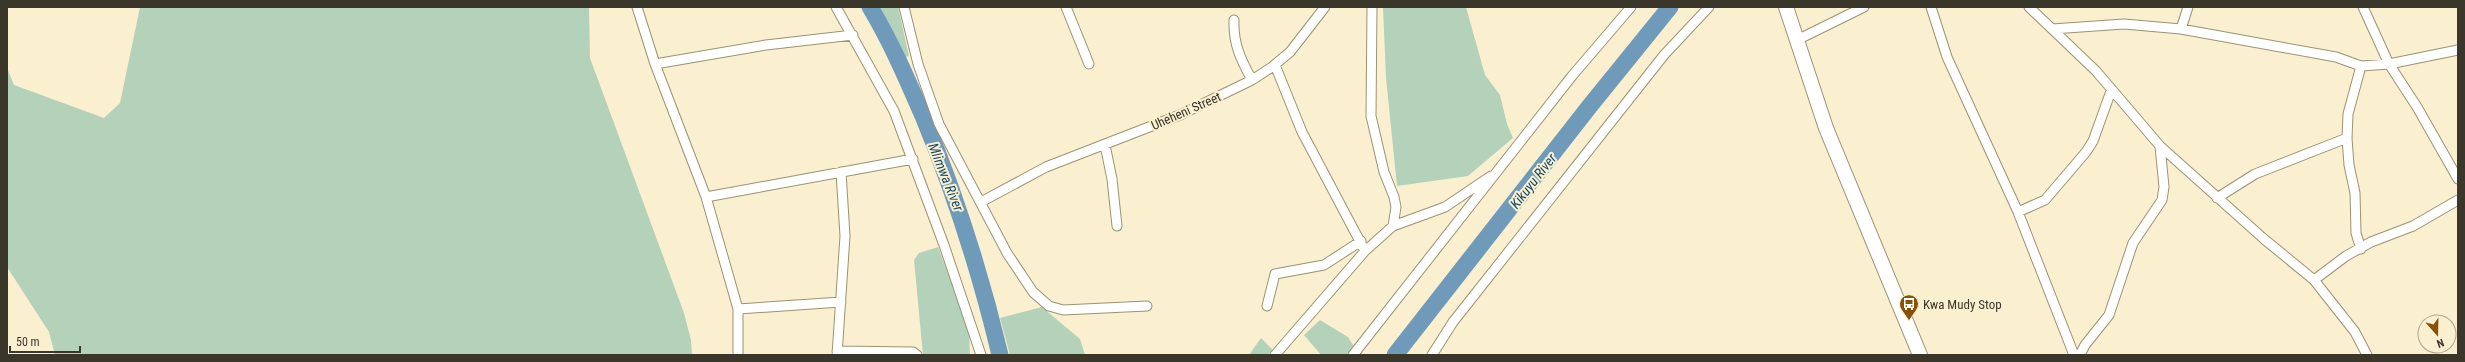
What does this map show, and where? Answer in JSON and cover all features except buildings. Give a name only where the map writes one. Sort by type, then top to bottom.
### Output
[{"type":"highway","points":[[1786,7],[1842,168],[1920,355]]},
{"type":"street","points":[[637,7],[655,64],[706,197],[738,309],[738,355]]},
{"type":"street","points":[[836,7],[853,34],[894,111],[913,159],[981,355]]},
{"type":"street","points":[[904,7],[918,64],[939,124],[964,176],[1012,260],[1033,292],[1049,306],[1062,310],[1078,311],[1147,306]]},
{"type":"street","points":[[1066,7],[1081,39],[1089,64]]},
{"type":"street","name":"Uheheni Street","points":[[980,202],[1046,167],[1180,115],[1252,80],[1276,65],[1290,52],[1325,7]]},
{"type":"street","points":[[1372,7],[1371,116],[1384,172],[1394,197],[1396,207],[1393,226]]},
{"type":"street","points":[[1353,355],[1568,82],[1631,7]]},
{"type":"street","points":[[1432,355],[1453,322],[1615,120],[1664,55],[1709,7]]},
{"type":"street","points":[[1797,40],[1864,7]]},
{"type":"street","points":[[1931,7],[1947,57],[2018,212],[2074,355]]},
{"type":"street","points":[[2028,7],[2096,71],[2111,91],[2160,146],[2314,280],[2355,332],[2366,355]]},
{"type":"street","points":[[2181,29],[2188,7]]},
{"type":"street","points":[[2363,7],[2389,64],[2417,107],[2458,179]]},
{"type":"street","points":[[1234,20],[1233,36],[1236,48],[1252,80]]},
{"type":"street","points":[[2052,29],[2124,24],[2181,29],[2336,57],[2361,66],[2389,64],[2458,50]]},
{"type":"street","points":[[655,64],[766,45],[853,34]]},
{"type":"street","points":[[1276,65],[1302,132],[1365,251]]},
{"type":"street","points":[[2361,66],[2348,114],[2349,165],[2354,193],[2356,233],[2361,249]]},
{"type":"street","points":[[2018,212],[2045,200],[2086,152],[2093,141],[2111,91]]},
{"type":"street","points":[[2218,198],[2255,174],[2348,138]]},
{"type":"street","points":[[1105,145],[1112,179],[1117,226]]},
{"type":"street","points":[[2080,355],[2085,345],[2110,315],[2132,243],[2162,200],[2164,187],[2160,146]]},
{"type":"street","points":[[706,197],[913,159]]},
{"type":"street","points":[[1275,355],[1365,251],[1393,226],[1445,207],[1500,169]]},
{"type":"street","points":[[841,172],[845,236],[837,353],[913,352],[917,355]]},
{"type":"street","points":[[2314,280],[2346,256],[2361,249],[2371,242],[2413,226],[2458,200]]},
{"type":"street","points":[[1268,306],[1275,274],[1324,265],[1361,241]]},
{"type":"street","points":[[738,309],[841,302]]},
{"type":"green space","points":[[140,7],[589,7],[590,58],[684,313],[691,340],[692,355],[55,355],[49,332],[7,267],[7,68],[14,85],[104,118],[120,103]]},
{"type":"green space","points":[[876,7],[898,7],[909,56],[903,58]]},
{"type":"green space","points":[[1383,7],[1466,7],[1485,75],[1500,95],[1507,124],[1513,138],[1468,176],[1397,186],[1386,78]]},
{"type":"green space","points":[[938,247],[965,319],[969,333],[970,355],[923,355],[914,260],[919,253]]},
{"type":"green space","points":[[1042,307],[1080,339],[1085,355],[1010,355],[1000,318]]},
{"type":"green space","points":[[1320,320],[1348,337],[1359,355],[1321,355],[1304,335]]},
{"type":"green space","points":[[1261,338],[1273,350],[1268,355],[1249,355]]},
{"type":"waterway","name":"Mlimwa River","points":[[870,7],[905,74],[946,175],[976,264],[1000,355]]},
{"type":"waterway","name":"Kikuyu River","points":[[1395,355],[1589,107],[1670,7]]},
{"type":"place","name":"Kwa Mudy Stop","points":[[1909,321]]}]
